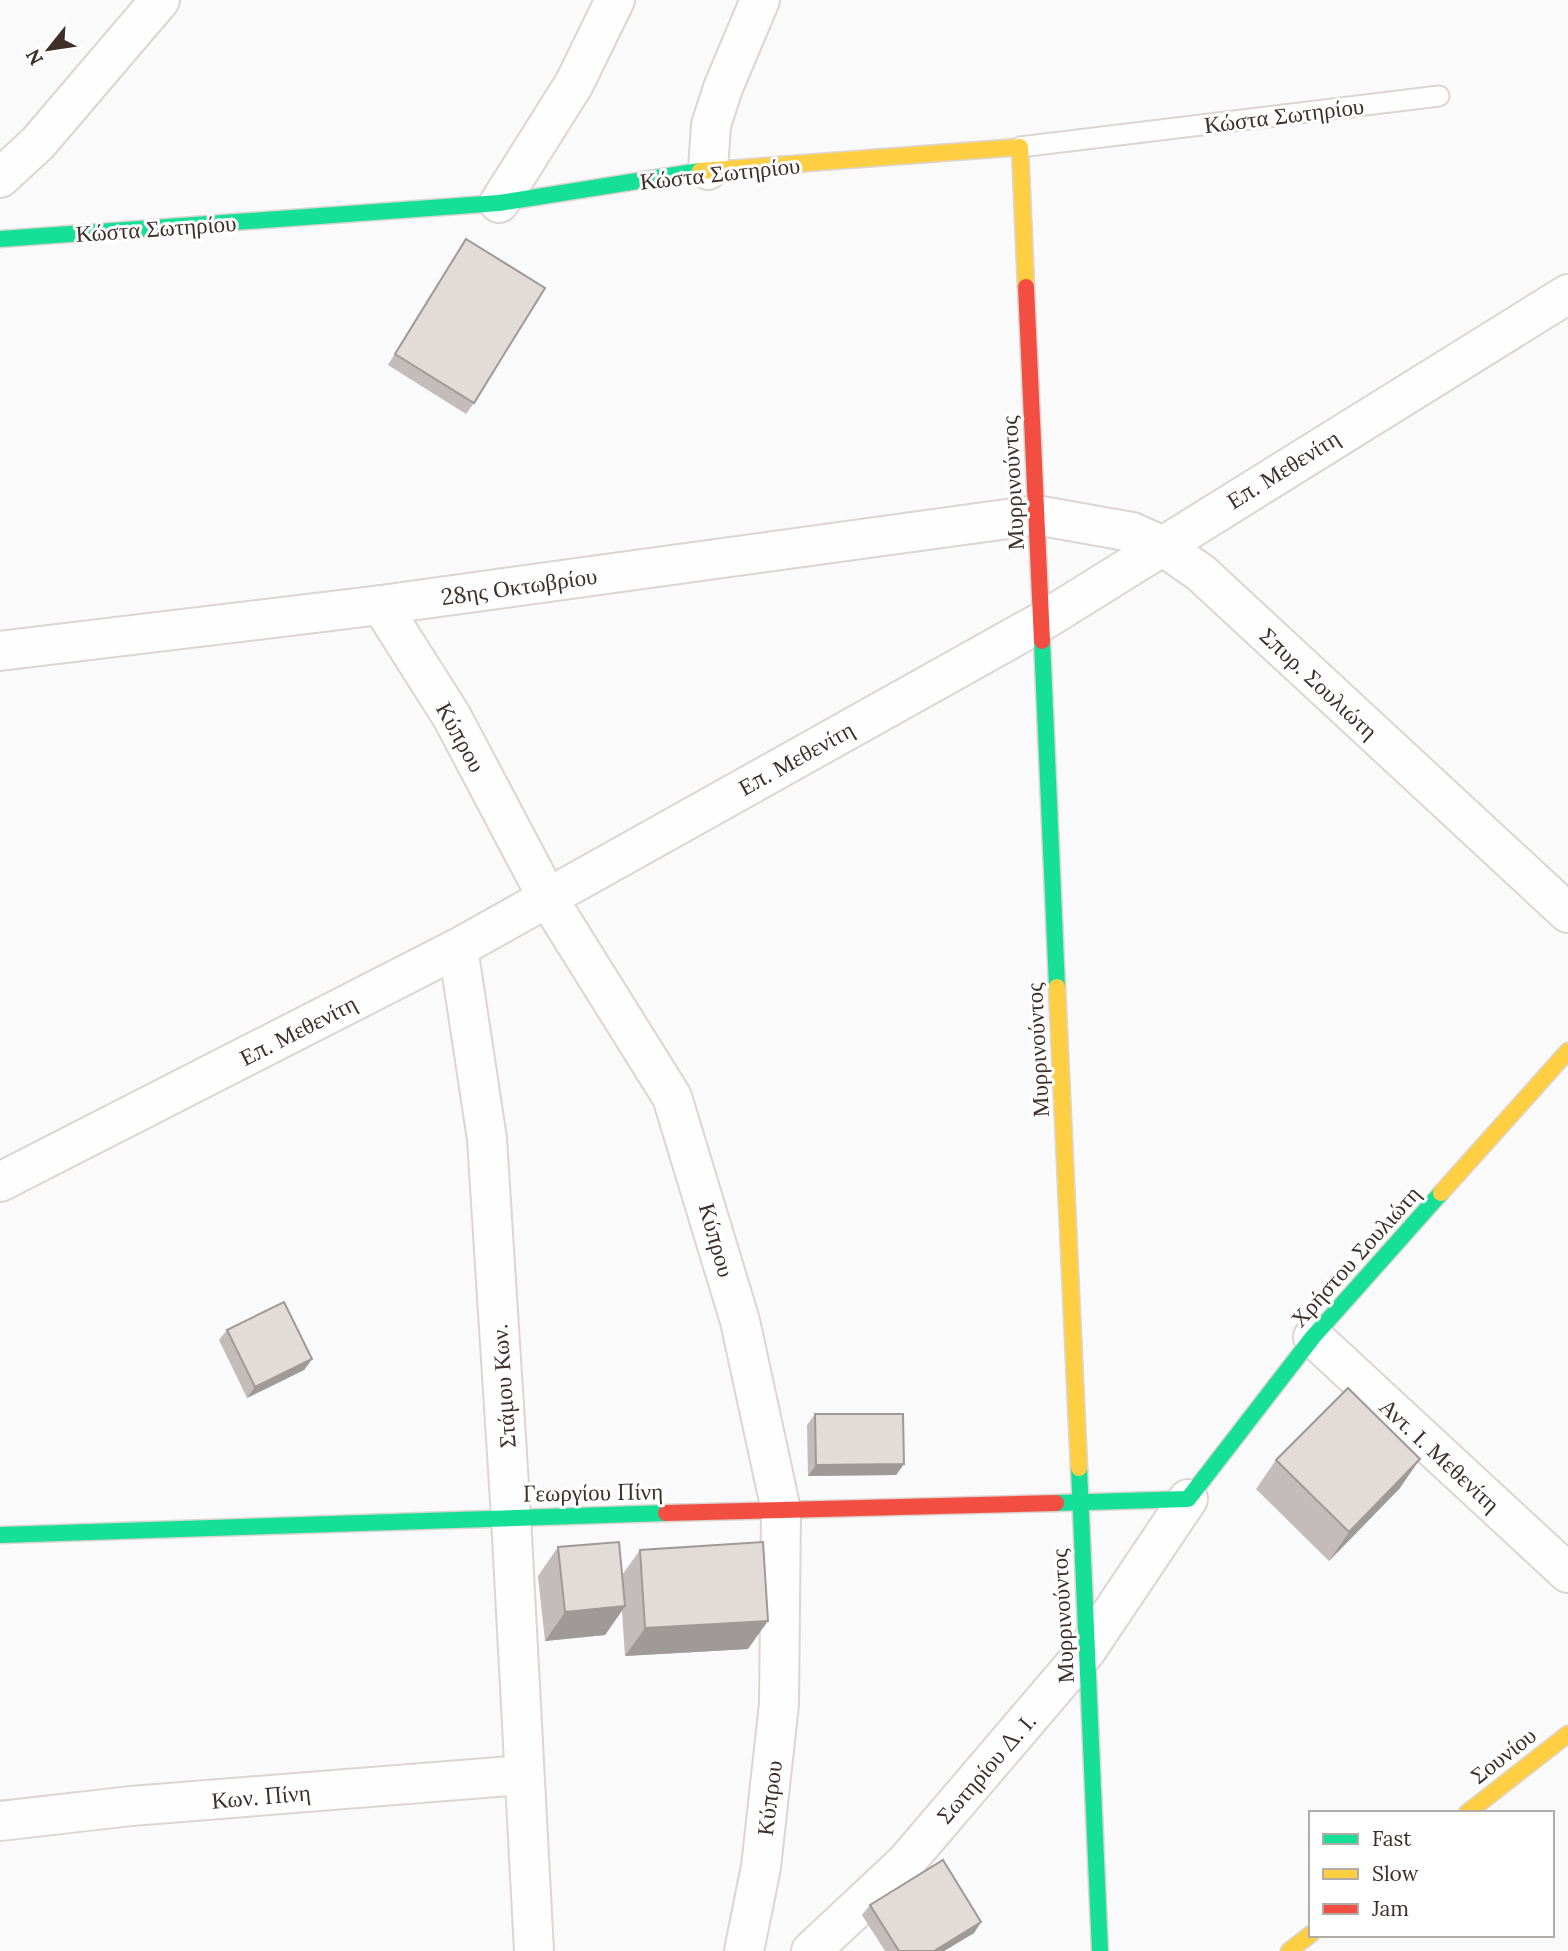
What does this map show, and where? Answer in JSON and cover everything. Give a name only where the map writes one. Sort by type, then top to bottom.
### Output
[{"type":"street","points":[[0,178],[37,142],[160,0]]},
{"type":"street","points":[[499,203],[574,84],[615,0]]},
{"type":"street","points":[[708,170],[715,113],[760,0]]},
{"type":"street","name":"Κώστα Σωτηρίου","points":[[0,239],[499,203],[708,170],[1020,146]]},
{"type":"street","name":"Μυρρινούντος","points":[[1020,146],[1100,1951]]},
{"type":"street","name":"Επ. Μεθενίτη","points":[[0,1182],[458,948],[1041,622],[1568,293]]},
{"type":"street","name":"Σπυρ. Σουλιώτη","points":[[1036,515],[1132,532],[1161,545],[1201,573],[1568,914]]},
{"type":"street","name":"28ης Οκτωβρίου","points":[[0,651],[381,605],[1036,515]]},
{"type":"street","name":"Κύπρου","points":[[381,605],[452,717],[547,897],[672,1097],[740,1321],[781,1510],[779,1704],[761,1867],[744,1951]]},
{"type":"street","name":"Στάμου Κων.","points":[[458,948],[487,1139],[511,1517],[534,1951]]},
{"type":"street","name":"Χρήστου Σουλιώτη","points":[[1188,1499],[1313,1337],[1568,1051]]},
{"type":"street","name":"Αντ. Ι. Μεθενίτη","points":[[1313,1337],[1568,1573]]},
{"type":"street","name":"Γεωργίου Πίνη","points":[[0,1535],[511,1517],[1188,1499]]},
{"type":"street","name":"Σωτηρίου Δ. Ι.","points":[[811,1951],[906,1861],[1086,1651],[1188,1499]]},
{"type":"street","name":"Σουνίου","points":[[1470,1811],[1568,1734]]},
{"type":"street","name":"Κων. Πίνη","points":[[0,1821],[131,1806],[523,1775]]},
{"type":"street","points":[[1289,1951],[1309,1936]]},
{"type":"lane","name":"Κώστα Σωτηρίου","points":[[1020,146],[1438,96]]},
{"type":"building","points":[[466,239],[545,288],[474,403],[395,354]]},
{"type":"building","points":[[284,1302],[312,1359],[255,1387],[227,1330]]},
{"type":"building","points":[[1348,1388],[1420,1459],[1349,1532],[1276,1460]]},
{"type":"building","points":[[815,1414],[903,1414],[904,1464],[816,1465]]},
{"type":"building","points":[[619,1542],[625,1606],[565,1612],[558,1547]]},
{"type":"building","points":[[763,1542],[768,1621],[645,1628],[640,1550]]},
{"type":"building","points":[[943,1860],[981,1922],[934,1951],[899,1951],[870,1905]]},
{"type":"traffic: fast","points":[[0,239],[499,203],[700,171]]},
{"type":"traffic: fast","points":[[1042,641],[1057,987]]},
{"type":"traffic: fast","points":[[1056,1503],[1188,1499],[1313,1337],[1441,1193]]},
{"type":"traffic: fast","points":[[1079,1468],[1100,1951]]},
{"type":"traffic: fast","points":[[0,1535],[666,1513]]},
{"type":"traffic: slow","points":[[700,171],[1020,147],[1026,287]]},
{"type":"traffic: slow","points":[[1057,987],[1079,1468]]},
{"type":"traffic: slow","points":[[1441,1193],[1568,1051]]},
{"type":"traffic: slow","points":[[1470,1811],[1568,1734]]},
{"type":"traffic: slow","points":[[1289,1951],[1309,1936]]},
{"type":"traffic: jam","points":[[1026,287],[1042,641]]},
{"type":"traffic: jam","points":[[666,1513],[1056,1503]]}]
